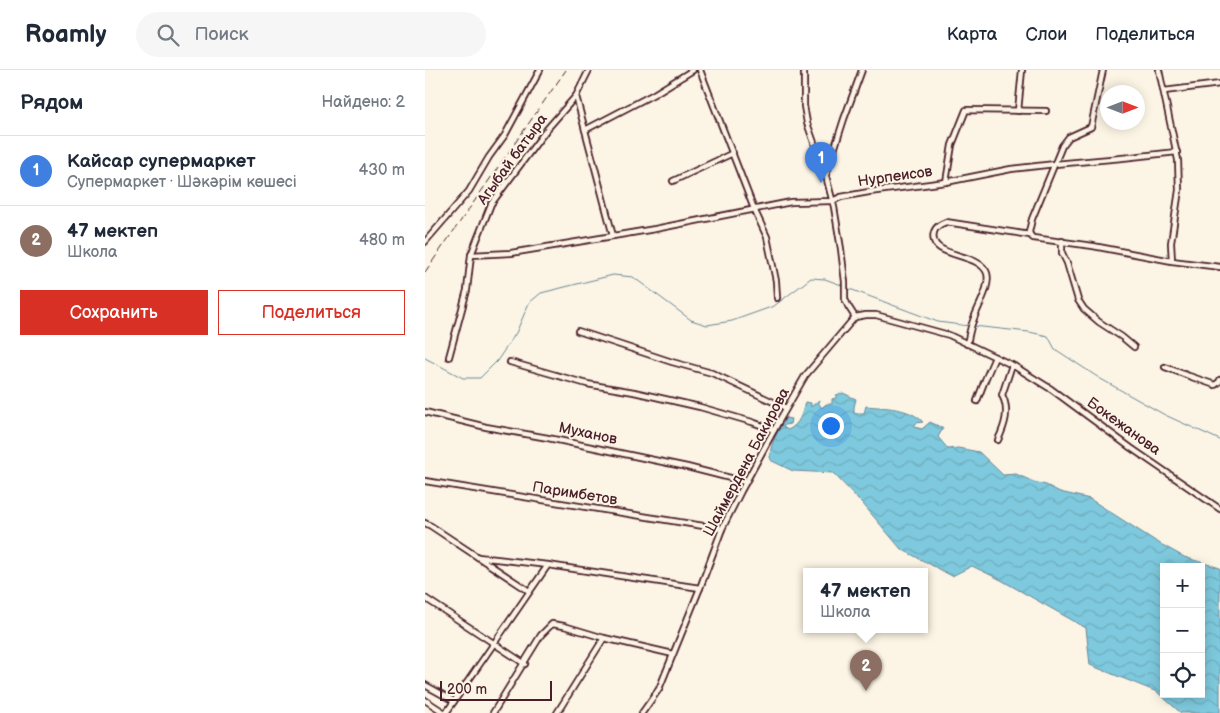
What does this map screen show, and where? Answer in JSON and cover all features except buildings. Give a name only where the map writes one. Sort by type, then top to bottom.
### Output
[{"type":"street","name":"Агыбай батыра","points":[[425,242],[469,191],[489,157],[505,135],[540,70]]},
{"type":"street","name":"Агыбай батыра","points":[[449,357],[467,290],[471,255],[491,204],[547,129],[576,96],[589,70]]},
{"type":"street","points":[[585,130],[654,94],[693,70]]},
{"type":"street","points":[[700,70],[754,209],[767,237],[776,281],[777,298]]},
{"type":"street","points":[[804,70],[804,106],[807,123],[826,176],[845,282],[845,298],[855,316]]},
{"type":"street","points":[[826,176],[862,70]]},
{"type":"street","points":[[1018,111],[1022,70]]},
{"type":"street","points":[[1031,236],[1029,232],[1032,219],[1062,146],[1069,137],[1091,127],[1103,70]]},
{"type":"street","points":[[1159,70],[1178,160],[1179,190],[1171,243],[1172,261]]},
{"type":"street","points":[[1164,91],[1220,84]]},
{"type":"street","points":[[576,96],[613,236]]},
{"type":"street","points":[[946,182],[952,145],[966,110],[1046,111]]},
{"type":"street","name":"Нурпеисов","points":[[471,255],[511,253],[613,236],[791,202],[832,201],[841,197],[946,182],[1011,169],[1177,152]]},
{"type":"street","points":[[673,181],[733,153]]},
{"type":"street","points":[[967,344],[972,322],[981,304],[987,285],[987,274],[984,268],[977,262],[970,258],[947,252],[936,244],[934,239],[935,229],[940,224],[946,222],[1172,261],[1220,267]]},
{"type":"street","points":[[1062,241],[1062,253],[1067,263],[1078,300],[1084,309],[1134,347]]},
{"type":"street","name":"Бокежанова","points":[[855,316],[876,316],[949,335],[1012,365],[1051,389],[1131,448],[1220,509]]},
{"type":"street","name":"Шаймердена Бакирова","points":[[642,713],[659,689],[722,529],[745,482],[805,376],[855,316]]},
{"type":"street","points":[[578,331],[672,362],[713,373],[787,408]]},
{"type":"street","points":[[977,401],[995,357]]},
{"type":"street","points":[[510,362],[587,384],[634,392],[700,407],[774,430]]},
{"type":"street","points":[[998,440],[1003,430],[1007,411],[1003,395],[1012,365]]},
{"type":"street","points":[[1165,367],[1215,385],[1220,380]]},
{"type":"street","name":"Муханов","points":[[425,412],[486,427],[687,467],[745,482]]},
{"type":"street","name":"Паримбетов","points":[[425,481],[722,529]]},
{"type":"street","points":[[425,531],[427,524],[529,591]]},
{"type":"street","points":[[478,557],[548,564],[700,588]]},
{"type":"street","points":[[425,700],[446,713],[548,564]]},
{"type":"street","points":[[425,598],[525,664]]},
{"type":"street","points":[[493,713],[525,664],[541,635],[551,624],[673,654]]},
{"type":"street","points":[[557,713],[604,638]]},
{"type":"street","points":[[425,685],[454,701]]},
{"type":"water","points":[[843,393],[856,399],[854,413],[864,413],[866,406],[889,408],[911,413],[923,422],[916,423],[914,427],[922,429],[930,422],[943,428],[938,437],[948,449],[958,448],[979,452],[1003,475],[1016,474],[1060,492],[1090,499],[1157,542],[1184,557],[1204,563],[1160,563],[1160,695],[1090,665],[1086,628],[1001,580],[972,566],[952,576],[901,549],[863,504],[833,473],[793,471],[770,460],[770,454],[777,433],[786,418],[791,419],[790,424],[783,427],[788,430],[798,422],[805,402],[811,403],[811,407],[819,400],[822,408],[826,404],[832,404],[832,399],[836,398],[836,395]]},
{"type":"water","points":[[1205,563],[1220,568],[1220,713],[1181,713],[1164,698],[1205,698]]},
{"type":"waterway","points":[[425,358],[463,378],[480,378],[497,361],[516,333],[529,303],[541,293],[613,275],[633,277],[691,320],[707,325],[732,321],[774,306],[811,278],[825,279],[844,286]]},
{"type":"waterway","points":[[847,288],[938,322],[969,326]]},
{"type":"waterway","points":[[973,326],[1048,336],[1055,349],[1099,378],[1165,415],[1220,440]]},
{"type":"railway","points":[[425,272],[566,70]]},
{"type":"place","name":"Кайсар супермаркет","points":[[821,183]]},
{"type":"place","name":"47 мектеп","points":[[866,691]]}]
